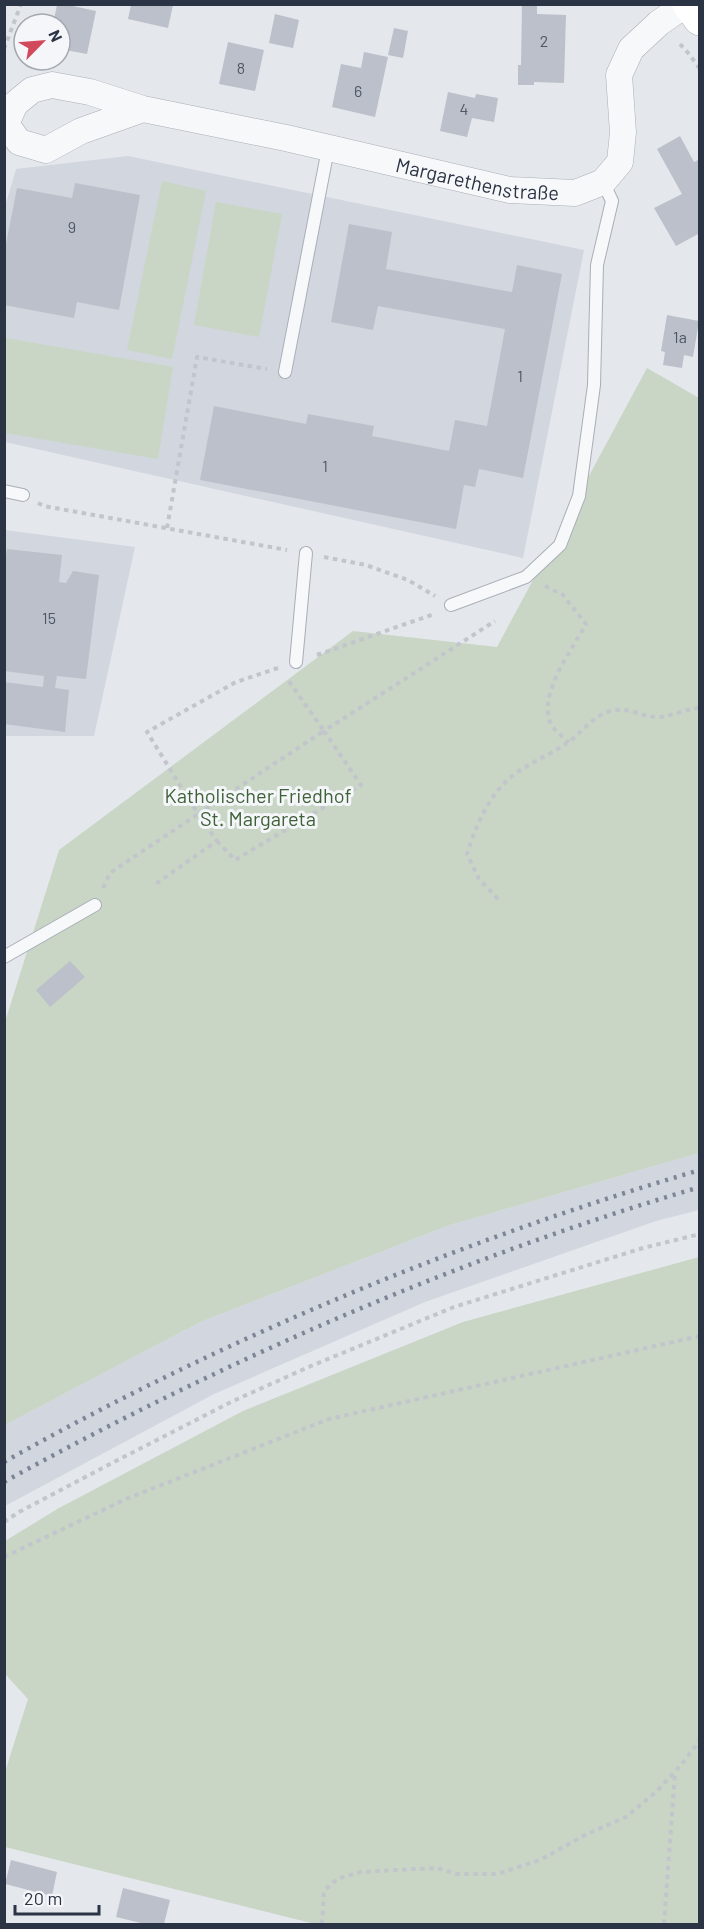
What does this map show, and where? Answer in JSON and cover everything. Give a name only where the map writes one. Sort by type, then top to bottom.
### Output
[{"type":"main road","points":[[688,4],[699,19]]},
{"type":"street","points":[[603,182],[620,162],[623,132],[619,75],[631,49],[659,23],[688,4]]},
{"type":"street","name":"Margarethenstraße","points":[[143,109],[81,131],[46,150],[19,142],[5,127],[15,104],[32,90],[52,84],[90,92],[143,109],[510,190],[575,193],[603,182]]},
{"type":"lane","points":[[285,372],[328,148]]},
{"type":"lane","points":[[451,605],[525,577],[560,545],[579,496],[594,385],[597,265],[612,201],[603,182]]},
{"type":"lane","points":[[4,491],[23,495]]},
{"type":"lane","points":[[296,662],[306,553]]},
{"type":"lane","points":[[4,957],[95,905]]},
{"type":"path","points":[[4,49],[21,4]]},
{"type":"path","points":[[659,23],[689,54],[699,69]]},
{"type":"path","points":[[167,528],[197,357],[272,370]]},
{"type":"path","points":[[23,495],[44,506],[366,565],[408,580],[451,605]]},
{"type":"path","points":[[525,577],[563,595],[586,624],[552,686],[547,704],[550,724],[569,742]]},
{"type":"path","points":[[279,668],[361,785],[235,860],[217,841],[198,814],[147,732],[236,682],[432,615],[451,605]]},
{"type":"path","points":[[95,905],[110,873],[495,621]]},
{"type":"path","points":[[498,899],[478,879],[467,854],[476,828],[493,796],[514,774],[569,742],[587,725],[607,712],[622,708],[659,717],[699,708]]},
{"type":"path","points":[[154,885],[217,841]]},
{"type":"path","points":[[4,1522],[19,1512],[233,1401],[311,1365],[454,1307],[622,1254],[699,1234]]},
{"type":"path","points":[[4,1557],[126,1499],[329,1419],[699,1336]]},
{"type":"path","points":[[322,1924],[324,1891],[337,1878],[361,1872],[437,1868],[457,1874],[498,1874],[540,1860],[626,1816],[657,1791],[675,1772],[699,1740]]},
{"type":"path","points":[[664,1924],[675,1772]]},
{"type":"shaded area","points":[[128,156],[584,250],[523,558],[5,442],[4,210],[16,169]]},
{"type":"shaded area","points":[[5,530],[135,547],[94,736],[5,736]]},
{"type":"shaded area","points":[[699,1153],[699,1210],[656,1221],[425,1302],[214,1394],[5,1506],[5,1425],[200,1322],[450,1225]]},
{"type":"green space","points":[[162,181],[206,191],[172,359],[127,350]]},
{"type":"green space","points":[[216,202],[282,214],[259,337],[194,325]]},
{"type":"green space","points":[[6,338],[173,367],[158,459],[5,433]]},
{"type":"green space","name":"Katholischer Friedhof St. Margareta","points":[[647,368],[699,398],[699,1153],[450,1225],[200,1322],[5,1425],[5,1022],[59,850],[353,631],[497,647]]},
{"type":"green space","points":[[699,1257],[699,1924],[315,1924],[5,1847],[5,1772],[28,1699],[5,1674],[5,1541],[59,1508],[243,1411],[463,1322]]},
{"type":"building","points":[[522,4],[537,4],[537,14],[566,15],[564,83],[534,82],[534,85],[518,85],[518,65],[521,65]]},
{"type":"building","points":[[57,5],[96,11],[87,54],[72,51],[72,12],[56,12]]},
{"type":"building","points":[[131,5],[173,5],[168,28],[128,19]]},
{"type":"building","points":[[275,14],[299,20],[293,48],[269,43]]},
{"type":"building","points":[[394,28],[408,31],[403,58],[388,55]]},
{"type":"building","points":[[228,42],[264,50],[255,91],[219,84]]},
{"type":"building","points":[[364,52],[388,57],[375,117],[332,107],[341,64],[361,68]]},
{"type":"building","points":[[448,92],[475,98],[476,94],[498,98],[494,122],[472,118],[467,137],[440,131]]},
{"type":"building","points":[[680,136],[694,162],[700,159],[700,233],[676,246],[654,208],[682,194],[657,149]]},
{"type":"building","points":[[75,183],[140,195],[119,310],[77,302],[74,318],[4,305],[4,254],[17,188],[72,198]]},
{"type":"building","points":[[349,224],[392,232],[386,269],[512,292],[517,265],[562,274],[523,478],[479,469],[475,487],[464,485],[456,529],[200,480],[214,406],[306,424],[308,414],[374,426],[372,436],[449,451],[455,420],[487,426],[505,329],[378,306],[373,330],[331,322]]},
{"type":"building","points":[[667,315],[699,321],[693,357],[684,355],[682,368],[663,365],[665,352],[661,351]]},
{"type":"building","points":[[7,549],[62,555],[59,582],[66,583],[73,571],[99,575],[86,679],[57,676],[55,688],[69,690],[65,732],[4,724],[4,682],[43,687],[44,676],[4,671],[4,568]]},
{"type":"building","points":[[70,961],[85,977],[50,1007],[36,990]]},
{"type":"building","points":[[11,1860],[57,1872],[52,1896],[5,1884]]},
{"type":"building","points":[[123,1888],[170,1900],[164,1924],[145,1924],[116,1917]]},
{"type":"railway","points":[[4,1462],[172,1374],[344,1296],[520,1228],[700,1170]]},
{"type":"railway","points":[[4,1482],[173,1394],[344,1315],[520,1246],[700,1187]]}]
